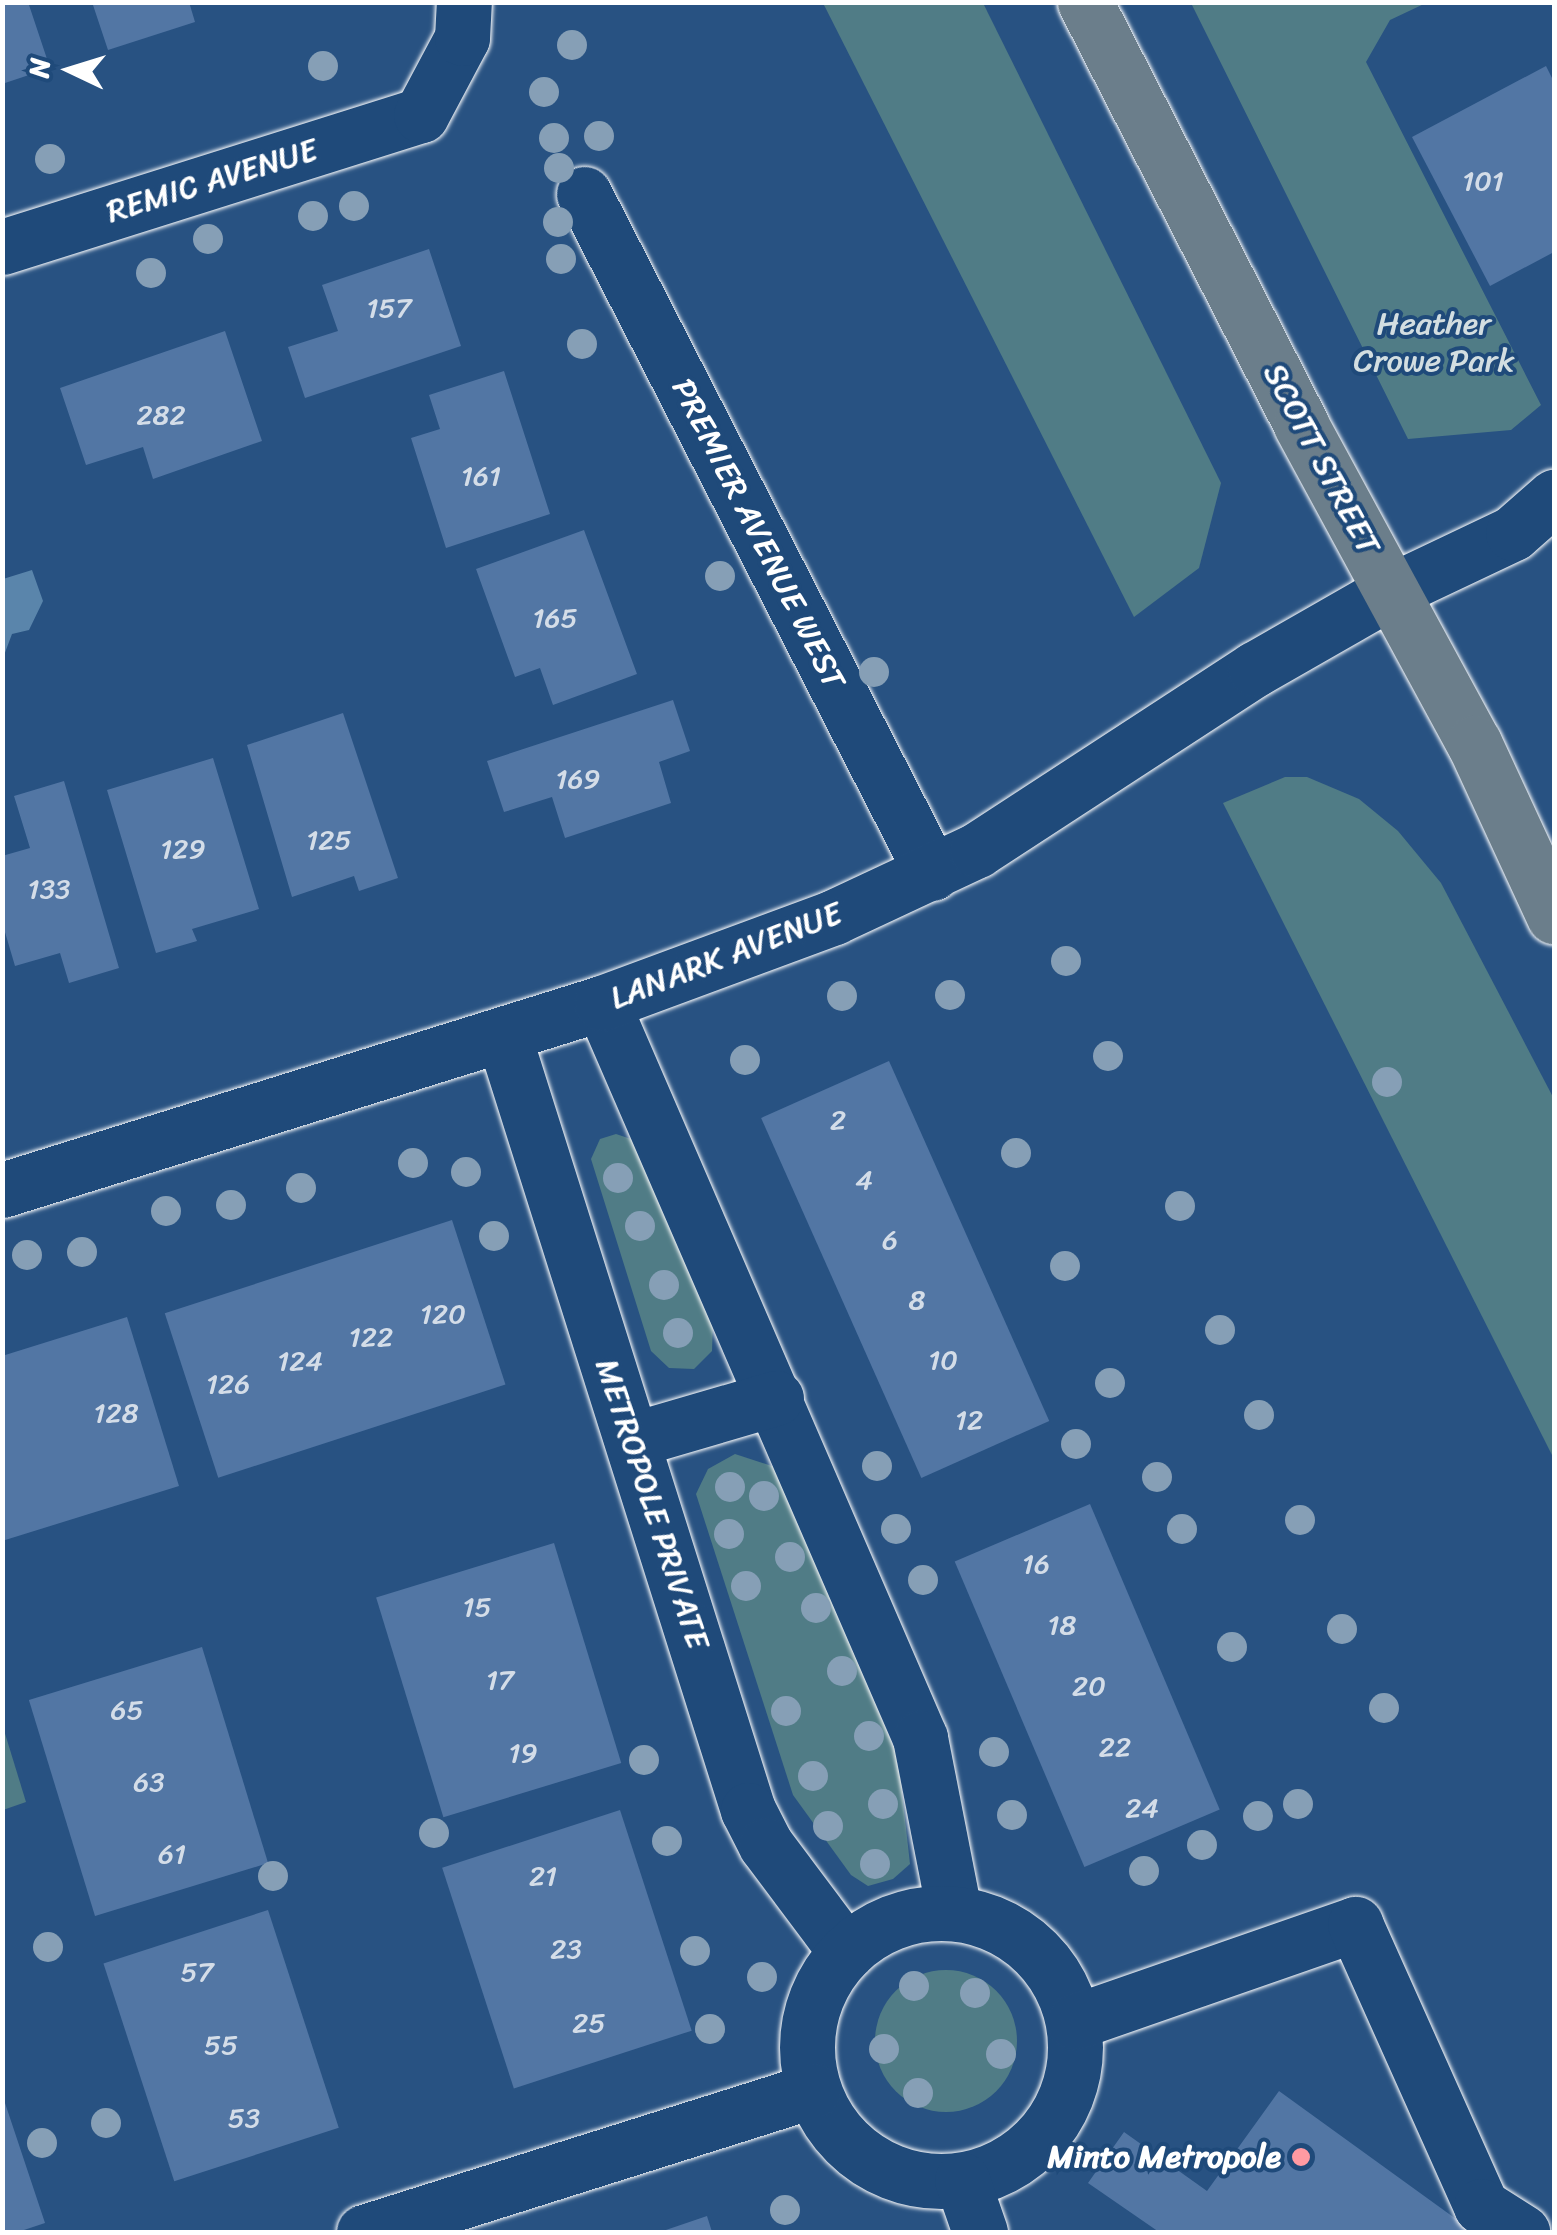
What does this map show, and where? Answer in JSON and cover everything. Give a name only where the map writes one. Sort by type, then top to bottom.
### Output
[{"type":"main road","name":"SCOTT STREET","points":[[1085,2],[1474,743],[1554,916]]},
{"type":"street","name":"REMIC AVENUE","points":[[2,247],[421,115],[462,38],[464,2]]},
{"type":"street","name":"PREMIER AVENUE WEST","points":[[584,194],[932,873]]},
{"type":"street","name":"LANARK AVENUE","points":[[2,1190],[602,1003],[834,918],[932,873],[1008,831],[1194,713],[1254,669],[1391,591],[1502,538],[1554,498]]},
{"type":"street","points":[[602,1003],[920,1738],[954,1912]]},
{"type":"street","name":"METROPOLE PRIVATE","points":[[502,1034],[748,1810],[766,1845],[846,1952]]},
{"type":"street","points":[[632,1440],[776,1398]]},
{"type":"street","points":[[954,1912],[1018,1936],[1044,1959],[1074,2022],[1072,2076],[1052,2124],[997,2170],[962,2180],[888,2170],[856,2151],[813,2090],[807,2054],[810,2016],[823,1981],[846,1952],[877,1928],[914,1914],[954,1912]]},
{"type":"street","points":[[1074,2022],[1355,1924],[1482,2206],[1522,2232]]},
{"type":"street","points":[[364,2232],[813,2090]]},
{"type":"street","points":[[962,2180],[980,2232]]},
{"type":"green space","points":[[823,3],[983,3],[1221,483],[1199,568],[1134,617]]},
{"type":"green space","name":"Heather Crowe Park","points":[[1191,3],[1426,3],[1390,20],[1366,62],[1541,405],[1511,430],[1408,439]]},
{"type":"green space","points":[[1285,777],[1307,777],[1359,799],[1398,831],[1441,883],[1554,1099],[1554,1459],[1223,803]]},
{"type":"green space","points":[[616,1134],[634,1140],[713,1322],[712,1351],[694,1369],[669,1368],[651,1351],[591,1159],[600,1139]]},
{"type":"green space","points":[[735,1454],[775,1467],[898,1757],[910,1864],[893,1879],[868,1886],[851,1875],[793,1795],[696,1494],[708,1469]]},
{"type":"green space","points":[[3,1727],[26,1802],[2,1810]]},
{"type":"green space","points":[[946,1970],[973,1975],[996,1991],[1012,2014],[1017,2041],[1012,2068],[996,2091],[973,2107],[946,2112],[919,2107],[896,2091],[880,2068],[875,2041],[880,2014],[896,1991],[919,1975]]},
{"type":"water","points":[[32,570],[43,601],[29,630],[12,634],[3,658],[3,579]]},
{"type":"building","points":[[2,2],[28,2],[50,68],[2,84]]},
{"type":"building","points":[[92,2],[189,2],[195,22],[108,50]]},
{"type":"building","points":[[1546,66],[1554,82],[1554,252],[1490,286],[1412,137]]},
{"type":"building","points":[[429,249],[461,346],[305,398],[288,347],[338,331],[322,285]]},
{"type":"building","points":[[225,331],[262,441],[153,479],[143,447],[86,465],[60,388]]},
{"type":"building","points":[[504,371],[550,514],[446,548],[411,438],[440,429],[429,395]]},
{"type":"building","points":[[584,530],[637,674],[553,705],[540,668],[515,677],[476,569]]},
{"type":"building","points":[[673,700],[690,751],[659,762],[671,803],[565,838],[552,797],[504,812],[487,761]]},
{"type":"building","points":[[343,713],[398,878],[359,891],[354,876],[292,897],[247,745]]},
{"type":"building","points":[[213,758],[259,909],[192,929],[197,941],[156,953],[107,790]]},
{"type":"building","points":[[64,781],[119,968],[69,983],[60,953],[15,966],[2,922],[2,856],[30,848],[14,796]]},
{"type":"building","points":[[889,1061],[1049,1421],[921,1478],[761,1118]]},
{"type":"building","points":[[452,1220],[505,1385],[218,1478],[165,1313]]},
{"type":"building","points":[[127,1317],[179,1486],[2,1541],[2,1356]]},
{"type":"building","points":[[1090,1504],[1220,1810],[1084,1867],[955,1561]]},
{"type":"building","points":[[554,1543],[621,1763],[443,1817],[376,1597]]},
{"type":"building","points":[[202,1647],[268,1863],[95,1916],[29,1700]]},
{"type":"building","points":[[620,1810],[692,2031],[514,2088],[442,1868]]},
{"type":"building","points":[[268,1910],[339,2128],[174,2181],[103,1963]]},
{"type":"building","name":"Minto Metropole","points":[[1279,2091],[1474,2232],[1159,2232],[1088,2183],[1124,2132],[1207,2191]]},
{"type":"building","points":[[2,2094],[45,2223],[18,2232],[2,2232]]},
{"type":"building","points":[[707,2216],[712,2232],[660,2232]]},
{"type":"place","name":"Minto Metropole","points":[[1301,2157]]}]
